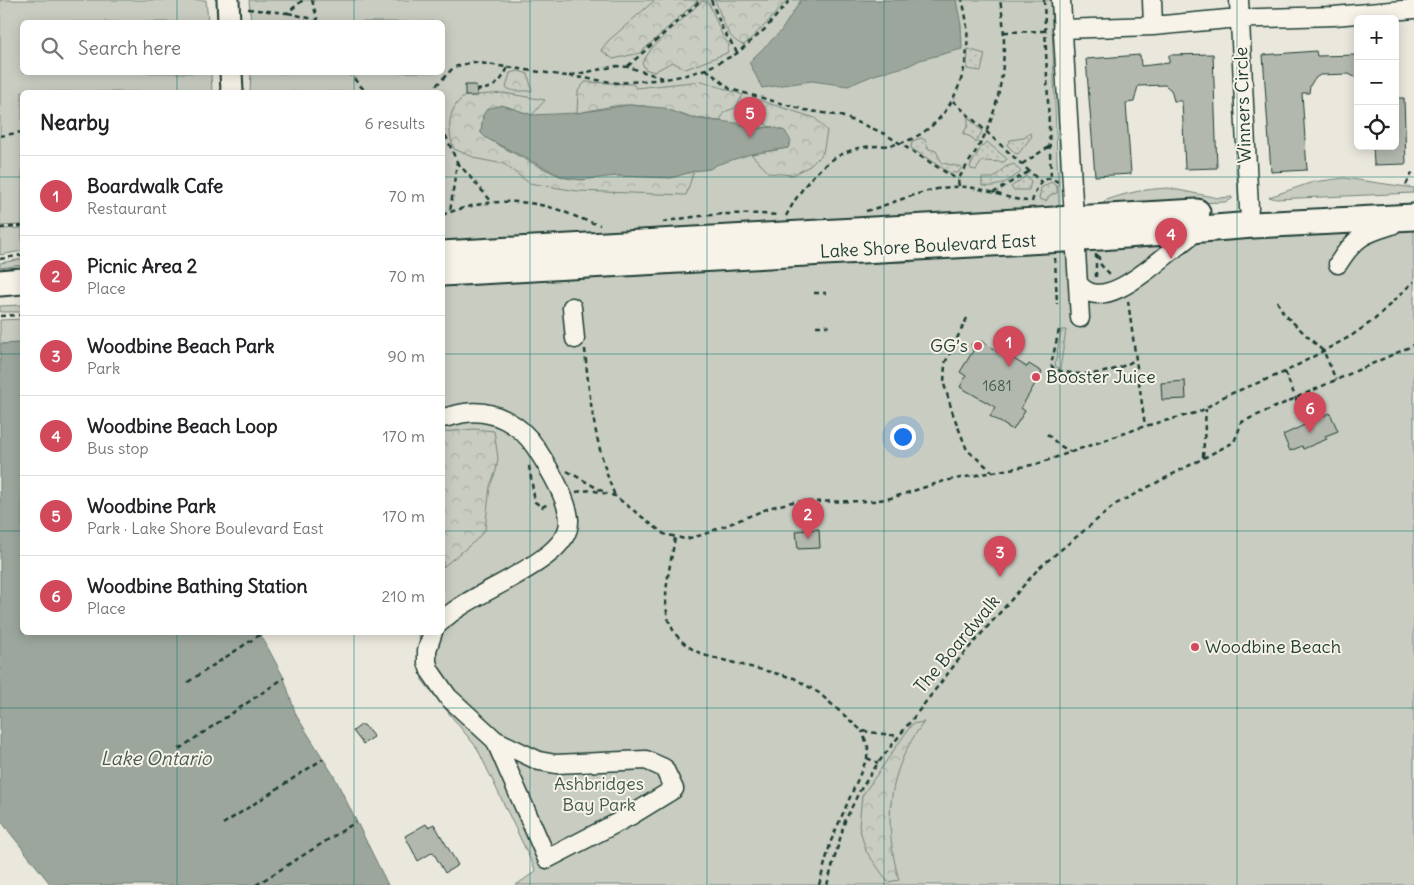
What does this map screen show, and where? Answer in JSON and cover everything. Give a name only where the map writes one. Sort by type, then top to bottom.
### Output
[{"type":"highway","name":"Lake Shore Boulevard East","points":[[445,273],[1074,229],[1410,193]]},
{"type":"highway","name":"Lake Shore Boulevard East","points":[[445,254],[1074,229],[1203,229],[1414,217]]},
{"type":"highway","points":[[0,283],[20,280]]},
{"type":"highway","points":[[0,294],[20,294]]},
{"type":"main road","points":[[228,0],[229,20]]},
{"type":"main road","points":[[232,75],[232,90]]},
{"type":"street","points":[[1061,0],[1054,30],[1074,229],[1080,318]]},
{"type":"street","points":[[1152,0],[1153,26]]},
{"type":"street","name":"Winners Circle","points":[[1239,0],[1249,209]]},
{"type":"street","points":[[1054,30],[1153,26],[1240,19],[1334,8],[1414,9]]},
{"type":"street","points":[[1338,264],[1345,252],[1364,233],[1414,217]]},
{"type":"street","points":[[1078,283],[1082,290],[1089,293],[1099,295],[1111,292],[1130,282],[1187,237],[1203,229]]},
{"type":"street","points":[[572,307],[580,343]]},
{"type":"street","points":[[445,418],[472,413],[498,417],[520,429],[532,441],[545,462],[568,514],[569,522],[564,539],[556,549],[530,567],[472,598],[445,618]]},
{"type":"street","points":[[432,635],[427,650],[430,671],[448,697],[495,740],[539,761],[579,764],[646,760],[664,768],[674,789],[630,816],[546,859],[495,740]]},
{"type":"street","points":[[512,776],[539,761]]},
{"type":"path","points":[[287,13],[303,0]]},
{"type":"path","points":[[312,0],[317,20]]},
{"type":"path","points":[[628,67],[701,0]]},
{"type":"path","points":[[711,0],[723,30],[738,53]]},
{"type":"path","points":[[432,90],[454,67],[462,63],[473,62],[618,83],[666,79],[706,69],[738,53],[765,30],[790,0]]},
{"type":"path","points":[[786,216],[799,193],[811,178],[836,158],[852,150],[900,143],[913,138],[929,128],[953,101],[964,68],[966,50],[966,28],[962,0]]},
{"type":"path","points":[[959,186],[958,180],[987,131],[1001,79],[1004,32],[1000,0]]},
{"type":"path","points":[[1044,0],[1054,30],[1050,146],[1051,178]]},
{"type":"path","points":[[248,9],[287,13],[313,20]]},
{"type":"path","points":[[1004,32],[1054,30]]},
{"type":"path","points":[[476,90],[492,88],[499,83],[508,67]]},
{"type":"path","points":[[568,76],[607,67],[628,67],[666,79]]},
{"type":"path","points":[[706,69],[730,89],[805,110],[841,116],[885,134],[958,180]]},
{"type":"path","points":[[350,75],[362,90]]},
{"type":"path","points":[[953,101],[1041,182]]},
{"type":"path","points":[[0,136],[20,132]]},
{"type":"path","points":[[445,134],[457,162],[492,202]]},
{"type":"path","points":[[1022,164],[1050,146]]},
{"type":"path","points":[[450,212],[457,162]]},
{"type":"path","points":[[1410,193],[1414,168]]},
{"type":"path","points":[[993,193],[1029,171]]},
{"type":"path","points":[[1032,202],[1036,189],[1041,182],[1051,178]]},
{"type":"path","points":[[1051,178],[1061,184]]},
{"type":"path","points":[[864,211],[941,188],[959,186],[1032,202],[1041,202]]},
{"type":"path","points":[[445,214],[492,202],[529,203],[554,208],[602,226]]},
{"type":"path","points":[[654,223],[708,214],[737,212],[794,217]]},
{"type":"path","points":[[0,228],[20,226]]},
{"type":"path","points":[[1097,283],[1098,249],[1101,265],[1115,279]]},
{"type":"path","points":[[0,259],[20,255]]},
{"type":"path","points":[[1057,255],[1057,304]]},
{"type":"path","points":[[545,462],[615,496],[664,534],[675,538],[702,535],[772,507],[792,502],[873,501],[891,498],[944,481],[1037,464],[1145,426],[1184,417],[1206,409],[1225,396],[1285,372],[1324,352],[1374,320],[1414,281]]},
{"type":"path","points":[[814,293],[826,293]]},
{"type":"path","points":[[1277,301],[1284,314],[1324,352],[1336,380]]},
{"type":"path","points":[[1128,307],[1145,426]]},
{"type":"path","points":[[0,316],[20,315]]},
{"type":"path","points":[[967,318],[946,363],[944,384],[967,450],[993,472]]},
{"type":"path","points":[[816,326],[829,326]]},
{"type":"path","points":[[1059,330],[1051,365],[1054,369],[1080,376],[1111,370],[1135,360]]},
{"type":"path","points":[[580,343],[601,455],[615,496]]},
{"type":"path","name":"The Boardwalk","points":[[827,885],[845,821],[859,792],[878,763],[960,658],[1039,568],[1116,504],[1234,442],[1242,422],[1414,345]]},
{"type":"path","points":[[1285,372],[1308,428]]},
{"type":"path","points":[[1203,458],[1206,409]]},
{"type":"path","points":[[1047,434],[1059,445],[1071,452]]},
{"type":"path","points":[[528,457],[535,502],[542,506],[552,502]]},
{"type":"path","points":[[570,494],[591,490],[604,492]]},
{"type":"path","points":[[675,538],[665,608],[671,626],[684,643],[694,651],[707,656],[794,678],[819,693],[862,731],[868,747],[867,758],[842,811],[831,841],[819,885]]},
{"type":"path","points":[[188,682],[259,635]]},
{"type":"path","points":[[179,749],[284,678]]},
{"type":"path","points":[[862,731],[898,736]]},
{"type":"path","points":[[867,758],[878,763]]},
{"type":"path","points":[[223,824],[323,759]]},
{"type":"path","points":[[256,885],[356,822]]},
{"type":"green space","points":[[0,0],[206,0],[208,20],[20,20],[20,75],[211,75],[212,90],[20,90],[20,225],[0,226]]},
{"type":"green space","points":[[249,0],[1051,0],[1059,208],[445,243],[445,90],[250,90],[251,75],[445,75],[445,20],[251,20]]},
{"type":"green space","points":[[655,0],[698,0],[640,53],[613,59],[601,50],[608,41]]},
{"type":"green space","points":[[715,0],[787,0],[744,45],[732,38],[728,32]]},
{"type":"green space","points":[[702,1],[709,3],[723,37],[729,45],[727,53],[686,69],[672,62],[654,72],[645,69],[642,63],[652,48]]},
{"type":"green space","points":[[968,49],[985,54],[981,71],[967,69]]},
{"type":"green space","points":[[519,71],[528,74],[532,91],[514,91],[506,88],[510,73]]},
{"type":"green space","points":[[702,81],[743,95],[735,108],[724,112],[720,121],[632,105],[612,106],[577,113],[578,91],[585,82],[633,84],[636,88]]},
{"type":"green space","points":[[504,93],[545,100],[532,115],[502,105],[483,115],[481,133],[508,150],[566,178],[665,177],[694,171],[686,195],[577,191],[529,183],[504,164],[478,159],[454,149],[450,135],[450,120],[459,101],[465,96]]},
{"type":"green space","points":[[752,98],[815,118],[827,131],[823,153],[810,166],[793,175],[769,173],[751,154],[788,148],[773,127],[767,126]]},
{"type":"green space","points":[[968,117],[982,131],[976,143],[971,137],[963,134],[968,125]]},
{"type":"green space","points":[[1030,133],[1032,136],[1019,153],[1016,154],[1007,145],[1010,140],[1024,138]]},
{"type":"green space","points":[[921,138],[925,140],[929,149],[936,151],[942,163],[962,167],[958,173],[950,173],[911,148],[912,141]]},
{"type":"green space","points":[[987,142],[1007,159],[1004,162],[982,161],[976,170],[971,169],[970,166],[982,146]]},
{"type":"green space","points":[[1014,164],[1021,172],[999,185],[982,186],[982,178],[994,178],[1005,167]]},
{"type":"green space","points":[[1026,176],[1031,181],[1029,190],[1013,190],[1011,187]]},
{"type":"green space","points":[[1344,178],[1414,188],[1414,193],[1276,199],[1269,197],[1313,182]]},
{"type":"green space","points":[[1051,182],[1057,187],[1057,193],[1050,195],[1046,201],[1039,199],[1041,188]]},
{"type":"green space","points":[[1168,188],[1218,198],[1232,197],[1232,199],[1225,202],[1104,206],[1104,201],[1120,196],[1143,190]]},
{"type":"green space","name":"Ashbridges Bay Park","points":[[1361,225],[1370,236],[1414,228],[1414,885],[516,885],[536,871],[477,748],[422,680],[419,635],[445,635],[445,280],[788,265],[911,262],[928,253]]},
{"type":"green space","points":[[20,228],[20,251],[0,255],[0,229]]},
{"type":"green space","points":[[20,259],[20,265],[0,268],[0,263]]},
{"type":"green space","points":[[20,305],[20,312],[0,312],[0,306]]},
{"type":"green space","points":[[20,319],[20,343],[0,344],[0,320]]},
{"type":"green space","points":[[1061,330],[1066,330],[1060,369],[1055,366]]},
{"type":"green space","points":[[474,429],[494,431],[498,458],[496,471],[490,486],[485,530],[475,541],[445,565],[445,432]]},
{"type":"green space","points":[[924,722],[902,759],[896,778],[890,818],[894,859],[899,880],[888,882],[866,851],[859,826],[862,796],[912,724]]},
{"type":"water","points":[[801,0],[956,0],[961,25],[962,49],[920,60],[908,66],[874,75],[848,86],[812,81],[762,88],[749,62],[781,31]]},
{"type":"water","points":[[502,105],[532,115],[577,113],[629,105],[664,108],[690,118],[736,123],[759,128],[773,127],[785,131],[791,141],[788,148],[751,154],[716,165],[710,169],[694,171],[671,178],[616,176],[581,180],[563,177],[486,138],[481,133],[483,115],[487,109]]},
{"type":"water","name":"Lake Ontario","points":[[20,343],[20,635],[261,635],[284,678],[296,715],[334,776],[388,885],[51,885],[0,820],[0,344]]},
{"type":"building","points":[[1316,51],[1317,56],[1354,55],[1354,77],[1349,74],[1320,75],[1314,79],[1309,93],[1302,93],[1307,170],[1271,172],[1263,55]]},
{"type":"building","points":[[1213,54],[1217,168],[1185,169],[1182,101],[1174,101],[1171,90],[1165,85],[1138,86],[1134,102],[1126,103],[1131,174],[1095,176],[1086,59],[1140,55],[1141,66],[1169,63],[1169,55]]},
{"type":"building","points":[[465,85],[476,85],[477,96],[465,96]]},
{"type":"building","points":[[1399,98],[1404,98],[1406,164],[1374,165],[1373,150],[1399,150]]},
{"type":"building","points":[[1011,332],[1013,333],[1007,355],[1027,367],[1029,364],[1042,372],[1021,408],[1025,411],[1013,430],[990,416],[995,407],[960,387],[966,376],[960,372],[973,351],[971,344],[981,341],[998,352]]},
{"type":"building","points":[[1185,381],[1186,399],[1162,400],[1161,383]]},
{"type":"building","points":[[1330,413],[1338,431],[1325,436],[1327,439],[1303,449],[1302,446],[1290,451],[1283,435]]},
{"type":"building","points":[[819,529],[820,548],[798,549],[796,531]]},
{"type":"building","points":[[364,725],[374,737],[363,744],[353,731]]},
{"type":"building","points":[[426,824],[428,827],[434,824],[458,865],[445,873],[433,852],[418,861],[405,836]]},
{"type":"place","name":"Woodbine Park","points":[[750,138]]},
{"type":"place","name":"Woodbine Beach Loop","points":[[1171,259]]},
{"type":"place","name":"GG’s","points":[[978,346]]},
{"type":"place","name":"Boardwalk Cafe","points":[[1009,367]]},
{"type":"place","name":"Booster Juice","points":[[1036,377]]},
{"type":"place","name":"Woodbine Bathing Station","points":[[1310,433]]},
{"type":"place","name":"Picnic Area 2","points":[[808,539]]},
{"type":"place","name":"Woodbine Beach Park","points":[[1000,577]]},
{"type":"place","name":"Woodbine Beach","points":[[1195,647]]}]
